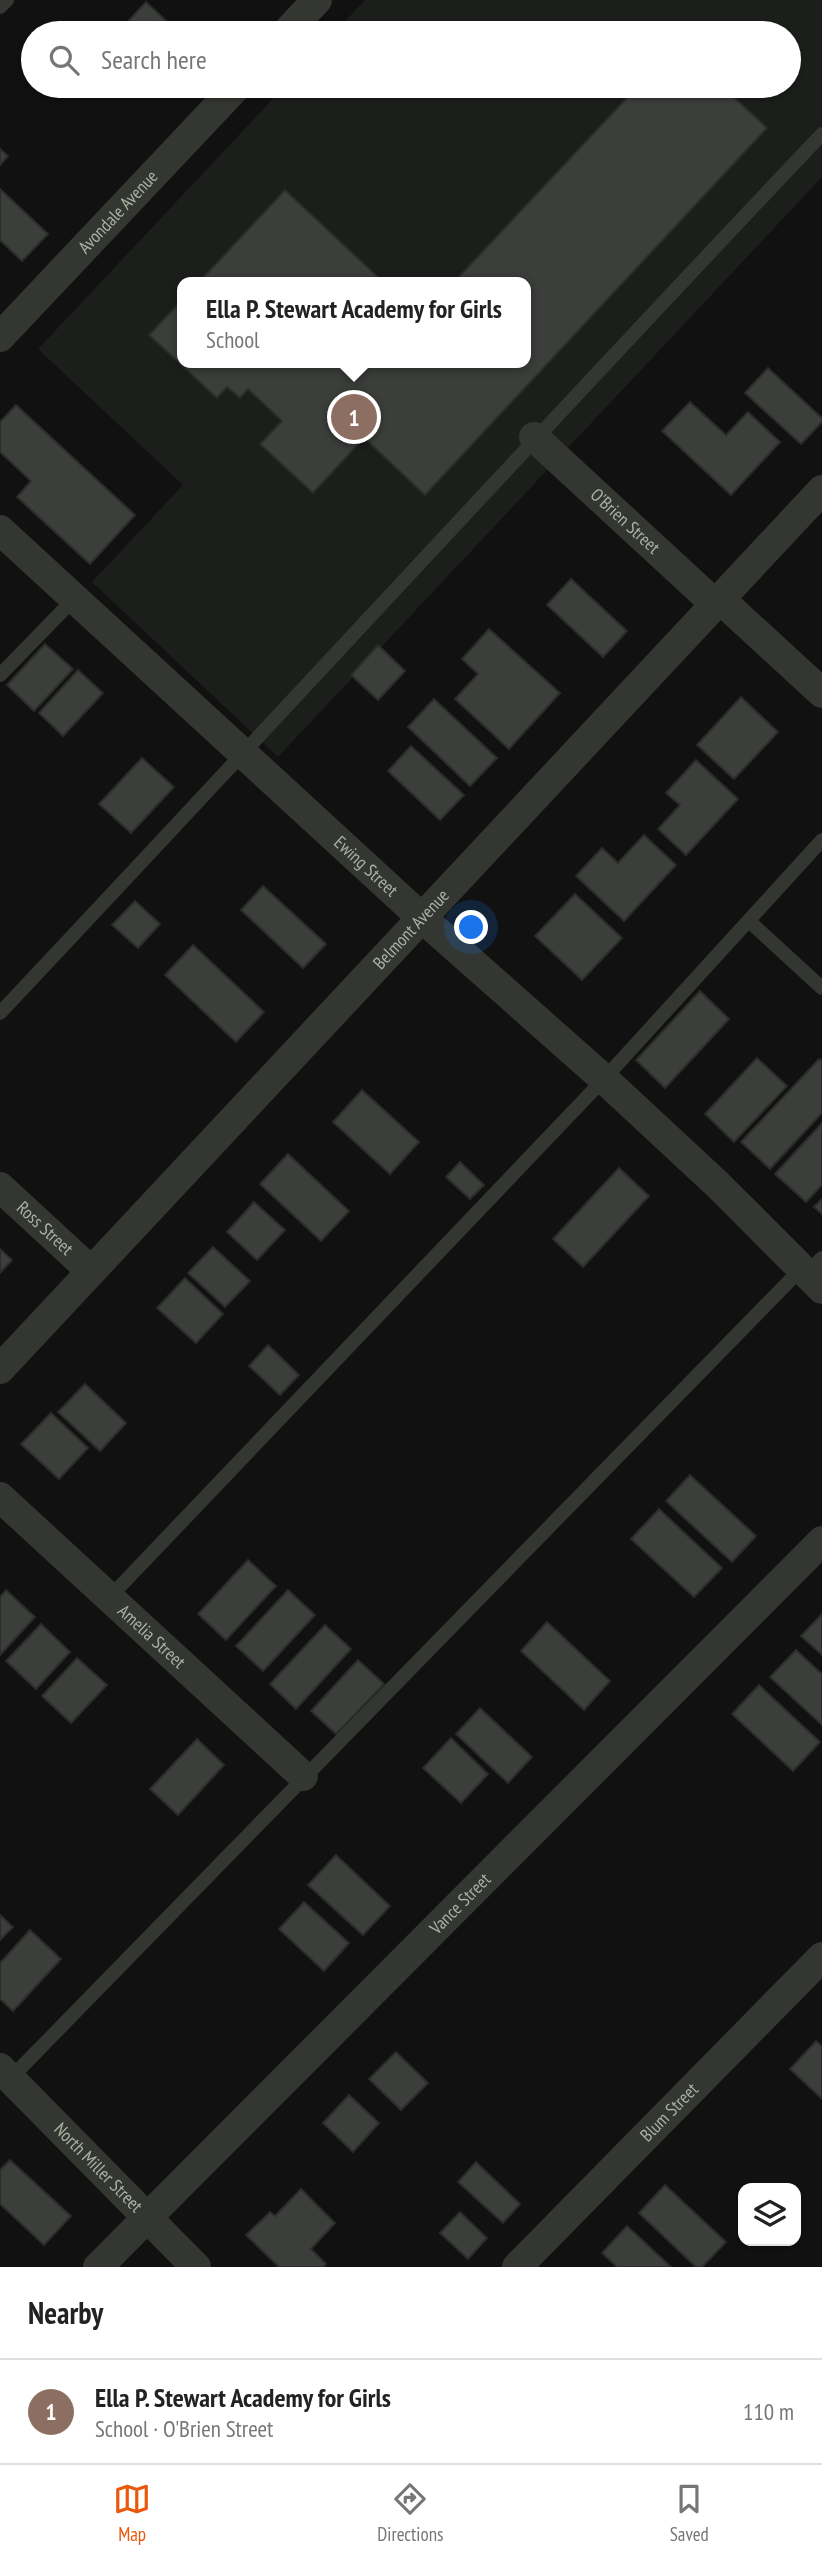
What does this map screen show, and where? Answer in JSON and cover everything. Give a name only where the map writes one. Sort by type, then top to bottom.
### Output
[{"type":"street","points":[[297,21],[317,0]]},
{"type":"street","name":"Avondale Avenue","points":[[0,337],[226,98]]},
{"type":"street","name":"O'Brien Street","points":[[534,437],[822,693]]},
{"type":"street","name":"Belmont Avenue","points":[[0,1369],[822,490]]},
{"type":"street","name":"Ewing Street","points":[[0,530],[422,918],[604,1079],[813,1272]]},
{"type":"street","name":"Ross Street","points":[[0,1186],[91,1271]]},
{"type":"street","name":"Amelia Street","points":[[0,1497],[303,1776]]},
{"type":"street","name":"Vance Street","points":[[98,2267],[822,1541]]},
{"type":"street","name":"Blum Street","points":[[517,2267],[822,1957]]},
{"type":"street","name":"North Miller Street","points":[[4,2078],[149,2216],[196,2267]]},
{"type":"lane","points":[[0,7],[7,0]]},
{"type":"lane","points":[[0,1013],[245,753],[534,437],[822,134]]},
{"type":"lane","points":[[0,675],[74,599]]},
{"type":"lane","points":[[109,1598],[604,1079],[822,840]]},
{"type":"lane","points":[[749,922],[822,988]]},
{"type":"lane","points":[[4,2078],[303,1776],[813,1272]]},
{"type":"shaded area","points":[[365,0],[822,0],[822,177],[278,757],[92,582],[183,485],[38,349],[274,98],[801,98],[801,21],[345,21]]},
{"type":"building","points":[[146,2],[166,21],[128,21]]},
{"type":"building","points":[[627,98],[735,98],[767,128],[425,495],[364,438],[313,493],[260,444],[282,421],[248,389],[240,398],[227,387],[217,398],[185,368],[531,368],[531,277],[459,277]]},
{"type":"building","points":[[0,149],[8,156],[0,165]]},
{"type":"building","points":[[0,189],[48,234],[22,261],[0,240]]},
{"type":"building","points":[[285,190],[378,277],[204,277]]},
{"type":"building","points":[[177,305],[177,361],[149,335]]},
{"type":"building","points":[[768,368],[822,418],[822,422],[801,444],[745,393]]},
{"type":"building","points":[[690,402],[726,435],[748,412],[780,442],[731,495],[662,431]]},
{"type":"building","points":[[16,405],[135,515],[90,564],[17,497],[31,481],[0,452],[0,422]]},
{"type":"building","points":[[571,579],[627,631],[603,657],[547,605]]},
{"type":"building","points":[[489,629],[560,693],[509,749],[455,699],[478,674],[462,659]]},
{"type":"building","points":[[45,644],[73,669],[34,711],[7,685]]},
{"type":"building","points":[[378,645],[405,671],[378,700],[351,675]]},
{"type":"building","points":[[78,670],[103,693],[63,736],[39,713]]},
{"type":"building","points":[[741,697],[778,732],[734,779],[697,745]]},
{"type":"building","points":[[434,699],[497,758],[470,786],[408,727]]},
{"type":"building","points":[[411,746],[464,795],[440,820],[388,771]]},
{"type":"building","points":[[142,758],[174,787],[131,833],[99,804]]},
{"type":"building","points":[[696,760],[738,799],[686,855],[658,829],[680,805],[666,793]]},
{"type":"building","points":[[644,835],[676,865],[624,921],[576,876],[602,848],[618,863]]},
{"type":"building","points":[[263,886],[326,944],[303,968],[241,910]]},
{"type":"building","points":[[575,894],[622,938],[582,980],[535,936]]},
{"type":"building","points":[[135,901],[160,924],[138,948],[112,925]]},
{"type":"building","points":[[193,945],[264,1012],[236,1042],[165,975]]},
{"type":"building","points":[[700,991],[729,1019],[665,1088],[636,1060]]},
{"type":"building","points":[[757,1058],[787,1086],[734,1142],[705,1114]]},
{"type":"building","points":[[819,1059],[822,1061],[822,1113],[770,1169],[741,1142]]},
{"type":"building","points":[[362,1090],[419,1142],[390,1174],[333,1122]]},
{"type":"building","points":[[822,1123],[822,1185],[806,1202],[775,1174]]},
{"type":"building","points":[[288,1154],[349,1211],[321,1241],[260,1184]]},
{"type":"building","points":[[460,1162],[484,1185],[470,1199],[446,1177]]},
{"type":"building","points":[[619,1168],[649,1196],[583,1267],[553,1239]]},
{"type":"building","points":[[822,1199],[822,1214],[814,1207]]},
{"type":"building","points":[[254,1202],[285,1230],[257,1260],[227,1232]]},
{"type":"building","points":[[213,1247],[250,1281],[225,1307],[188,1273]]},
{"type":"building","points":[[0,1249],[12,1260],[0,1273]]},
{"type":"building","points":[[185,1278],[223,1314],[196,1343],[157,1308]]},
{"type":"building","points":[[268,1345],[299,1375],[280,1395],[249,1366]]},
{"type":"building","points":[[85,1384],[126,1423],[100,1451],[58,1412]]},
{"type":"building","points":[[51,1413],[88,1448],[59,1479],[21,1444]]},
{"type":"building","points":[[690,1475],[756,1536],[732,1562],[666,1501]]},
{"type":"building","points":[[659,1509],[722,1568],[694,1597],[631,1539]]},
{"type":"building","points":[[248,1560],[276,1586],[226,1640],[198,1614]]},
{"type":"building","points":[[6,1590],[35,1617],[0,1655],[0,1597]]},
{"type":"building","points":[[288,1590],[315,1615],[263,1671],[236,1646]]},
{"type":"building","points":[[822,1614],[822,1655],[801,1636]]},
{"type":"building","points":[[547,1622],[610,1681],[584,1710],[521,1651]]},
{"type":"building","points":[[41,1624],[70,1652],[36,1689],[6,1661]]},
{"type":"building","points":[[325,1625],[351,1649],[296,1709],[270,1684]]},
{"type":"building","points":[[796,1650],[822,1674],[822,1725],[770,1677]]},
{"type":"building","points":[[77,1658],[107,1685],[71,1723],[42,1696]]},
{"type":"building","points":[[358,1660],[384,1684],[336,1734],[311,1711]]},
{"type":"building","points":[[759,1685],[820,1742],[793,1771],[732,1714]]},
{"type":"building","points":[[480,1708],[532,1757],[508,1783],[456,1734]]},
{"type":"building","points":[[451,1738],[488,1774],[461,1803],[423,1768]]},
{"type":"building","points":[[197,1739],[224,1765],[178,1815],[150,1789]]},
{"type":"building","points":[[336,1855],[390,1906],[363,1935],[308,1885]]},
{"type":"building","points":[[304,1902],[349,1943],[324,1971],[279,1929]]},
{"type":"building","points":[[0,1915],[13,1927],[0,1940]]},
{"type":"building","points":[[30,1930],[61,1959],[13,2011],[0,1999],[0,1963]]},
{"type":"building","points":[[816,2041],[822,2046],[822,2099],[790,2069]]},
{"type":"building","points":[[396,2052],[428,2083],[401,2110],[369,2079]]},
{"type":"building","points":[[349,2095],[379,2123],[353,2152],[323,2123]]},
{"type":"building","points":[[10,2160],[71,2216],[44,2245],[0,2204],[0,2170]]},
{"type":"building","points":[[476,2162],[520,2204],[503,2223],[458,2182]]},
{"type":"building","points":[[665,2185],[726,2242],[702,2267],[696,2267],[639,2213]]},
{"type":"building","points":[[301,2189],[335,2223],[311,2249],[326,2264],[323,2267],[279,2267],[246,2235],[270,2212],[275,2216]]},
{"type":"building","points":[[460,2212],[487,2238],[468,2259],[440,2233]]},
{"type":"building","points":[[627,2226],[671,2267],[617,2267],[602,2253]]},
{"type":"place","name":"Ella P. Stewart Academy for Girls","points":[[354,417]]}]
